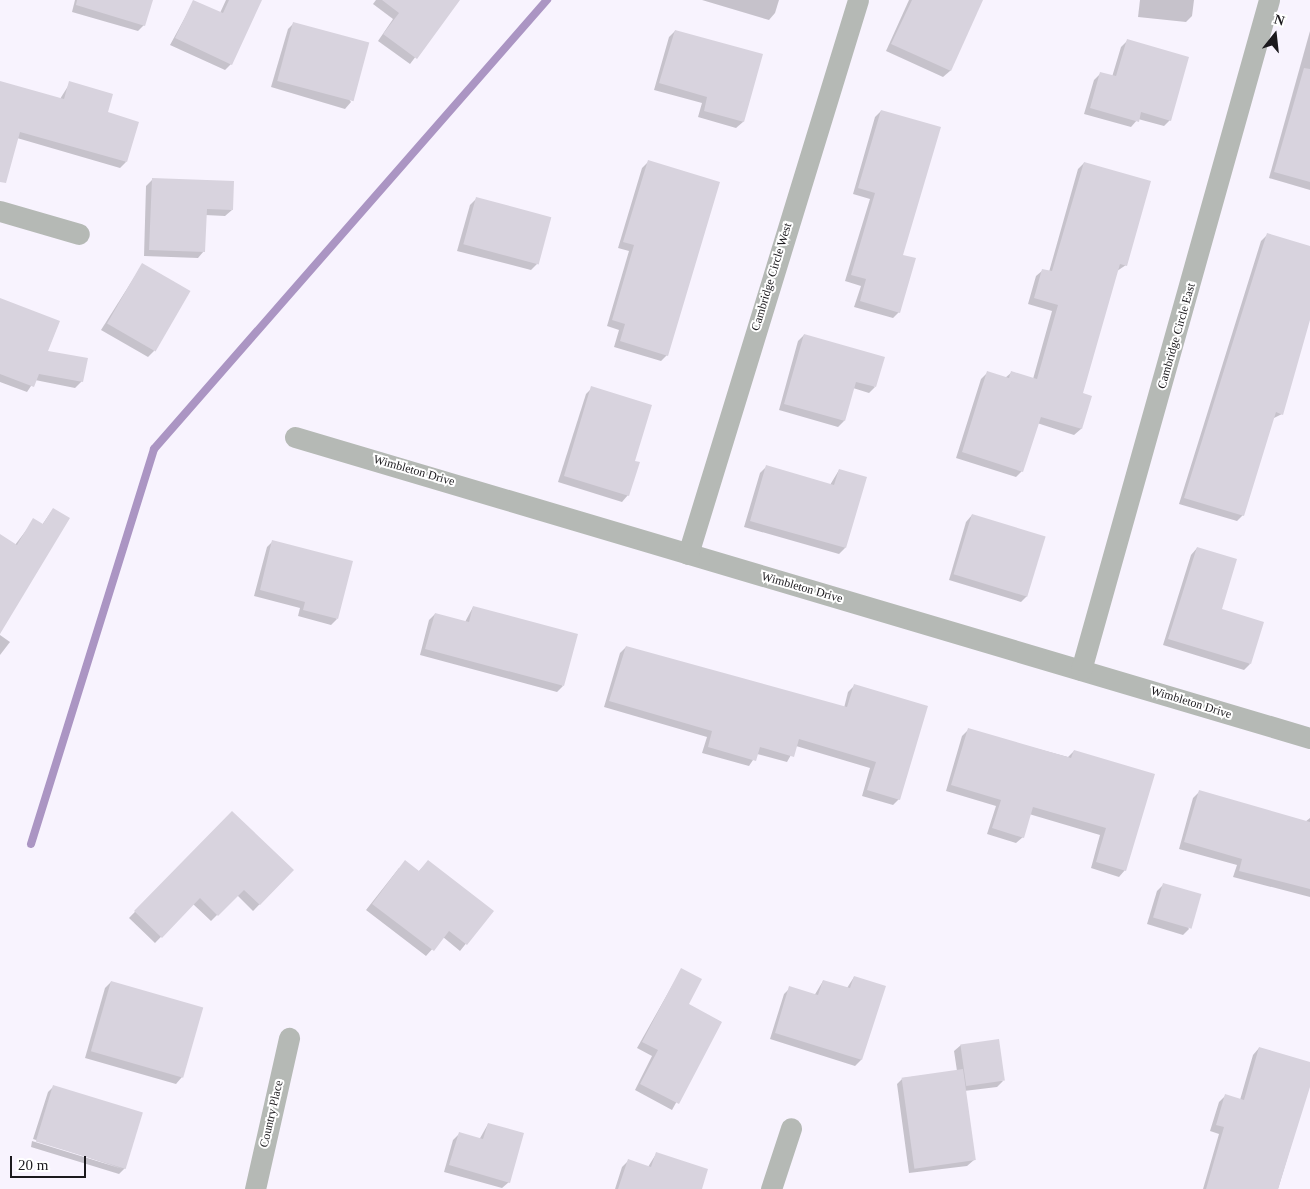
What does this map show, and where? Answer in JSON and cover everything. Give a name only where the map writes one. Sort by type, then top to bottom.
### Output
[{"type":"street","name":"Cambridge Circle West","points":[[688,554],[858,0]]},
{"type":"street","name":"Cambridge Circle East","points":[[1081,670],[1270,0]]},
{"type":"street","points":[[0,211],[79,234]]},
{"type":"street","name":"Wimbleton Drive","points":[[295,437],[1310,738]]},
{"type":"street","name":"Country Place","points":[[255,1189],[289,1038]]},
{"type":"street","points":[[771,1189],[791,1128]]},
{"type":"building","points":[[77,0],[153,0],[145,26],[76,5]]},
{"type":"building","points":[[193,0],[223,13],[229,0],[262,0],[232,65],[175,38]]},
{"type":"building","points":[[382,0],[460,0],[417,59],[383,34],[399,13]]},
{"type":"building","points":[[912,0],[983,0],[951,71],[891,44]]},
{"type":"building","points":[[293,22],[369,42],[354,101],[277,81]]},
{"type":"building","points":[[675,30],[763,54],[744,122],[704,111],[707,97],[659,83]]},
{"type":"building","points":[[1127,39],[1189,57],[1171,121],[1141,112],[1139,122],[1090,108],[1100,72],[1116,76]]},
{"type":"building","points":[[1304,68],[1310,69],[1310,182],[1274,172]]},
{"type":"building","points":[[0,81],[64,99],[69,81],[113,94],[108,112],[139,122],[127,162],[20,132],[6,183],[0,182]]},
{"type":"building","points":[[881,110],[941,127],[903,255],[916,258],[900,313],[860,301],[866,279],[851,275],[875,193],[858,188]]},
{"type":"building","points":[[648,160],[720,182],[668,356],[620,341],[625,324],[612,320],[634,245],[623,242]]},
{"type":"building","points":[[1084,162],[1151,181],[1127,266],[1120,264],[1083,393],[1092,396],[1082,429],[1041,417],[1023,472],[962,452],[987,371],[1009,378],[1011,371],[1037,379],[1058,305],[1034,298],[1042,269],[1052,271]]},
{"type":"building","points":[[152,178],[234,181],[233,210],[207,209],[205,252],[149,250]]},
{"type":"building","points":[[476,197],[551,217],[539,265],[463,244]]},
{"type":"building","points":[[1267,233],[1310,246],[1310,320],[1283,415],[1276,412],[1244,516],[1184,498]]},
{"type":"building","points":[[142,263],[190,291],[155,352],[107,324]]},
{"type":"building","points":[[0,298],[60,321],[48,351],[88,358],[83,382],[39,374],[34,387],[0,374]]},
{"type":"building","points":[[804,334],[885,357],[876,387],[856,382],[845,421],[784,404]]},
{"type":"building","points":[[591,386],[652,405],[635,461],[640,462],[629,496],[564,476]]},
{"type":"building","points":[[766,465],[834,485],[839,469],[867,477],[846,548],[750,521]]},
{"type":"building","points":[[53,508],[70,518],[0,634],[0,534],[17,545],[33,518],[43,524]]},
{"type":"building","points":[[972,514],[1046,537],[1027,597],[954,574]]},
{"type":"building","points":[[272,540],[353,561],[338,619],[303,610],[305,602],[260,590]]},
{"type":"building","points":[[1197,547],[1237,559],[1222,609],[1264,622],[1251,664],[1168,639]]},
{"type":"building","points":[[473,606],[578,634],[564,686],[425,649],[435,613],[469,622]]},
{"type":"building","points":[[626,646],[847,707],[854,684],[928,706],[900,800],[867,790],[876,762],[799,739],[794,757],[760,747],[756,761],[708,747],[712,731],[609,701]]},
{"type":"building","points":[[968,728],[1071,758],[1074,750],[1155,774],[1126,871],[1096,862],[1106,828],[1033,807],[1024,838],[992,828],[1001,800],[951,785]]},
{"type":"building","points":[[1199,790],[1310,822],[1310,889],[1239,871],[1242,859],[1184,842]]},
{"type":"building","points":[[232,811],[294,870],[260,905],[244,890],[218,916],[200,898],[162,938],[134,911]]},
{"type":"building","points":[[405,860],[419,871],[428,860],[494,911],[467,945],[449,931],[434,951],[372,904]]},
{"type":"building","points":[[1163,883],[1201,894],[1192,929],[1153,918]]},
{"type":"building","points":[[681,968],[702,979],[689,1004],[722,1022],[679,1104],[640,1084],[658,1050],[642,1042]]},
{"type":"building","points":[[854,976],[886,986],[862,1060],[775,1033],[789,986],[818,995],[823,980],[850,988]]},
{"type":"building","points":[[111,981],[203,1007],[183,1078],[91,1051]]},
{"type":"building","points":[[999,1039],[1005,1081],[966,1086],[960,1044]]},
{"type":"building","points":[[1259,1047],[1310,1062],[1310,1087],[1278,1189],[1206,1189],[1224,1127],[1216,1125],[1225,1094],[1244,1100]]},
{"type":"building","points":[[963,1069],[976,1160],[914,1169],[902,1078]]},
{"type":"building","points":[[53,1085],[143,1112],[126,1169],[36,1141]]},
{"type":"building","points":[[488,1123],[524,1133],[510,1183],[449,1165],[459,1132],[483,1139]]},
{"type":"building","points":[[656,1152],[708,1169],[702,1189],[618,1189],[628,1159],[651,1167]]},
{"type":"waterway","points":[[31,844],[154,449],[547,0]]}]
